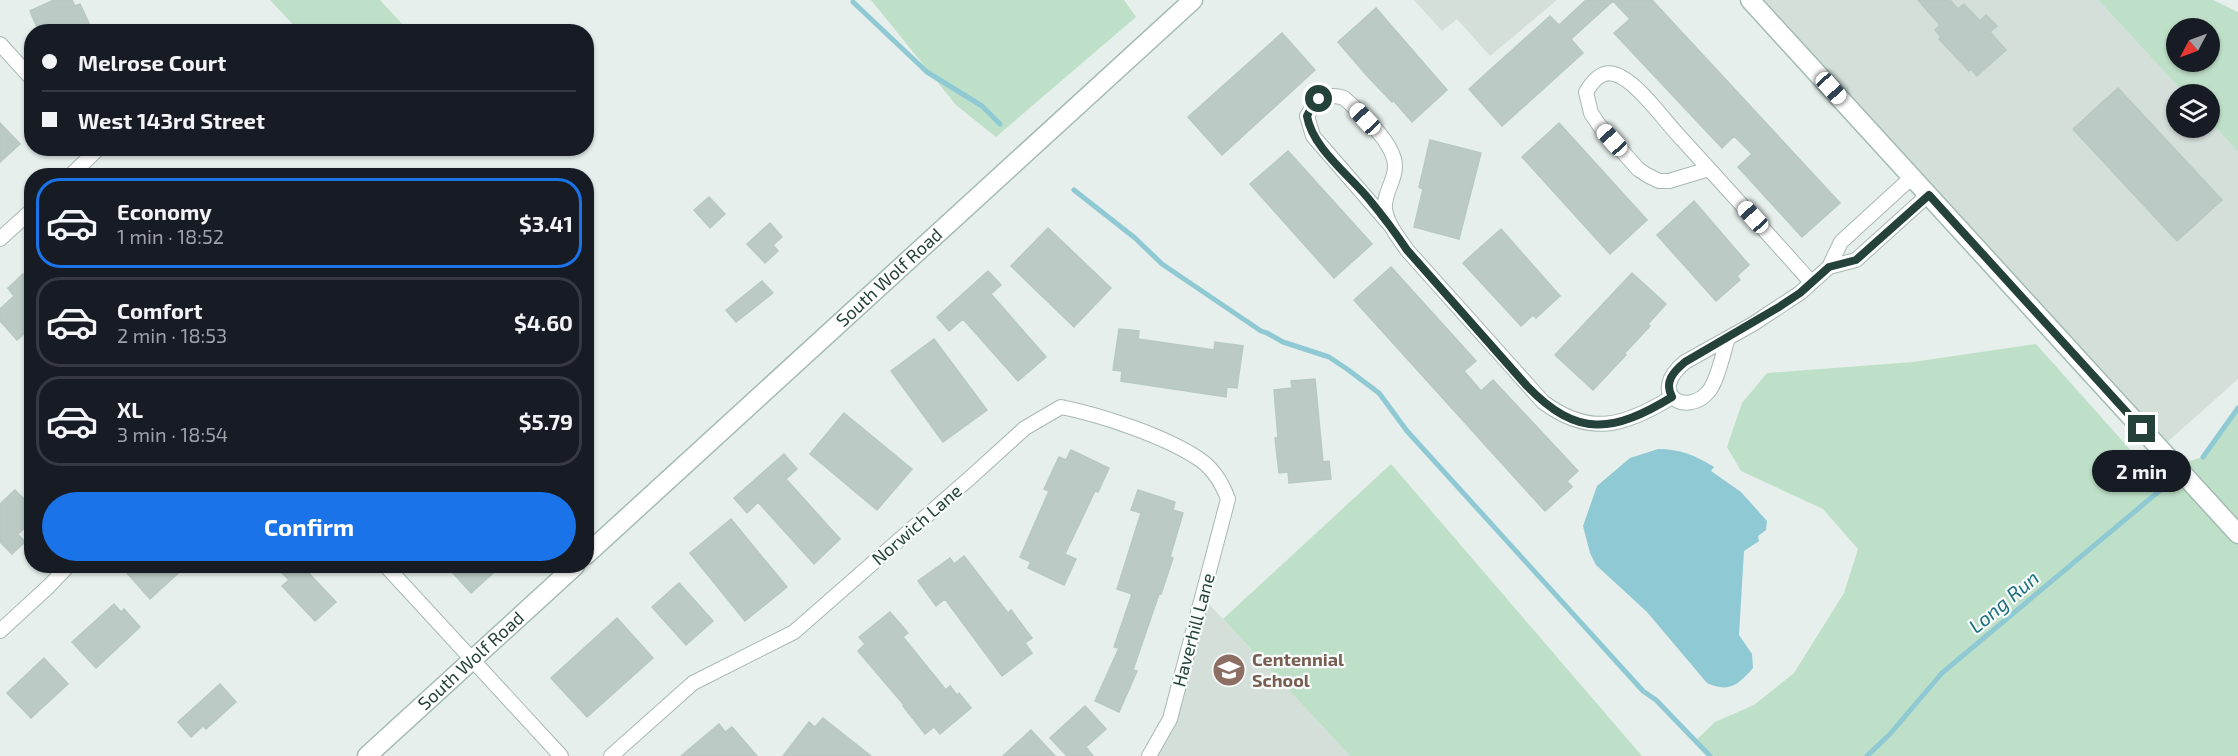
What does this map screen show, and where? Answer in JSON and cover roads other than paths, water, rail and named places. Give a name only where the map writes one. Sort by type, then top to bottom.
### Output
[{"type":"main road","name":"South Wolf Road","points":[[594,548],[1193,0]]},
{"type":"main road","points":[[1750,0],[2238,534]]},
{"type":"main road","name":"South Wolf Road","points":[[367,756],[567,573]]},
{"type":"street","points":[[0,44],[24,70]]},
{"type":"street","points":[[1709,169],[1669,181],[1659,181],[1638,169],[1591,113],[1586,92],[1591,84],[1604,74],[1611,72],[1622,76],[1637,90],[1812,282]]},
{"type":"street","points":[[1391,226],[1385,208],[1395,172],[1394,159],[1388,145],[1344,98],[1336,95],[1319,99],[1307,116],[1313,136],[1391,226],[1407,250],[1543,402],[1560,415],[1579,422],[1598,425],[1615,424],[1633,419],[1672,397]]},
{"type":"street","points":[[78,168],[90,156]]},
{"type":"street","points":[[1728,338],[1713,385],[1708,393],[1688,403],[1672,397],[1668,391],[1668,384],[1677,369],[1728,338],[1779,307],[1812,282],[1829,267],[1841,242],[1912,177]]},
{"type":"street","points":[[1829,267],[1856,260],[1929,195]]},
{"type":"street","points":[[0,239],[24,217]]},
{"type":"street","name":"Norwich Lane","points":[[611,756],[693,683],[794,632],[1025,428],[1061,407],[1091,413],[1174,445],[1200,459],[1214,472],[1223,485],[1228,499]]},
{"type":"street","name":"Haverhill Lane","points":[[1149,756],[1170,719],[1228,499]]},
{"type":"street","points":[[0,631],[61,573]]},
{"type":"street","points":[[392,573],[561,756]]},
{"type":"water","points":[[1658,449],[1687,454],[1714,467],[1711,471],[1741,492],[1767,521],[1766,530],[1758,536],[1759,541],[1744,551],[1739,635],[1752,654],[1753,668],[1733,686],[1721,687],[1707,683],[1647,612],[1596,565],[1590,553],[1583,526],[1597,486],[1630,458]]},
{"type":"waterway","points":[[853,2],[927,72],[982,106],[1000,124]]},
{"type":"waterway","points":[[1074,190],[1135,238],[1162,264],[1261,331],[1283,342],[1329,357],[1379,393],[1407,431],[1643,691],[1656,700],[1710,756]]},
{"type":"waterway","name":"Long Run","points":[[2203,457],[2238,408]]},
{"type":"waterway","name":"Long Run","points":[[1867,756],[1890,734],[1942,673],[2170,482]]},
{"type":"place","name":"Centennial School","points":[[1229,670]]}]
